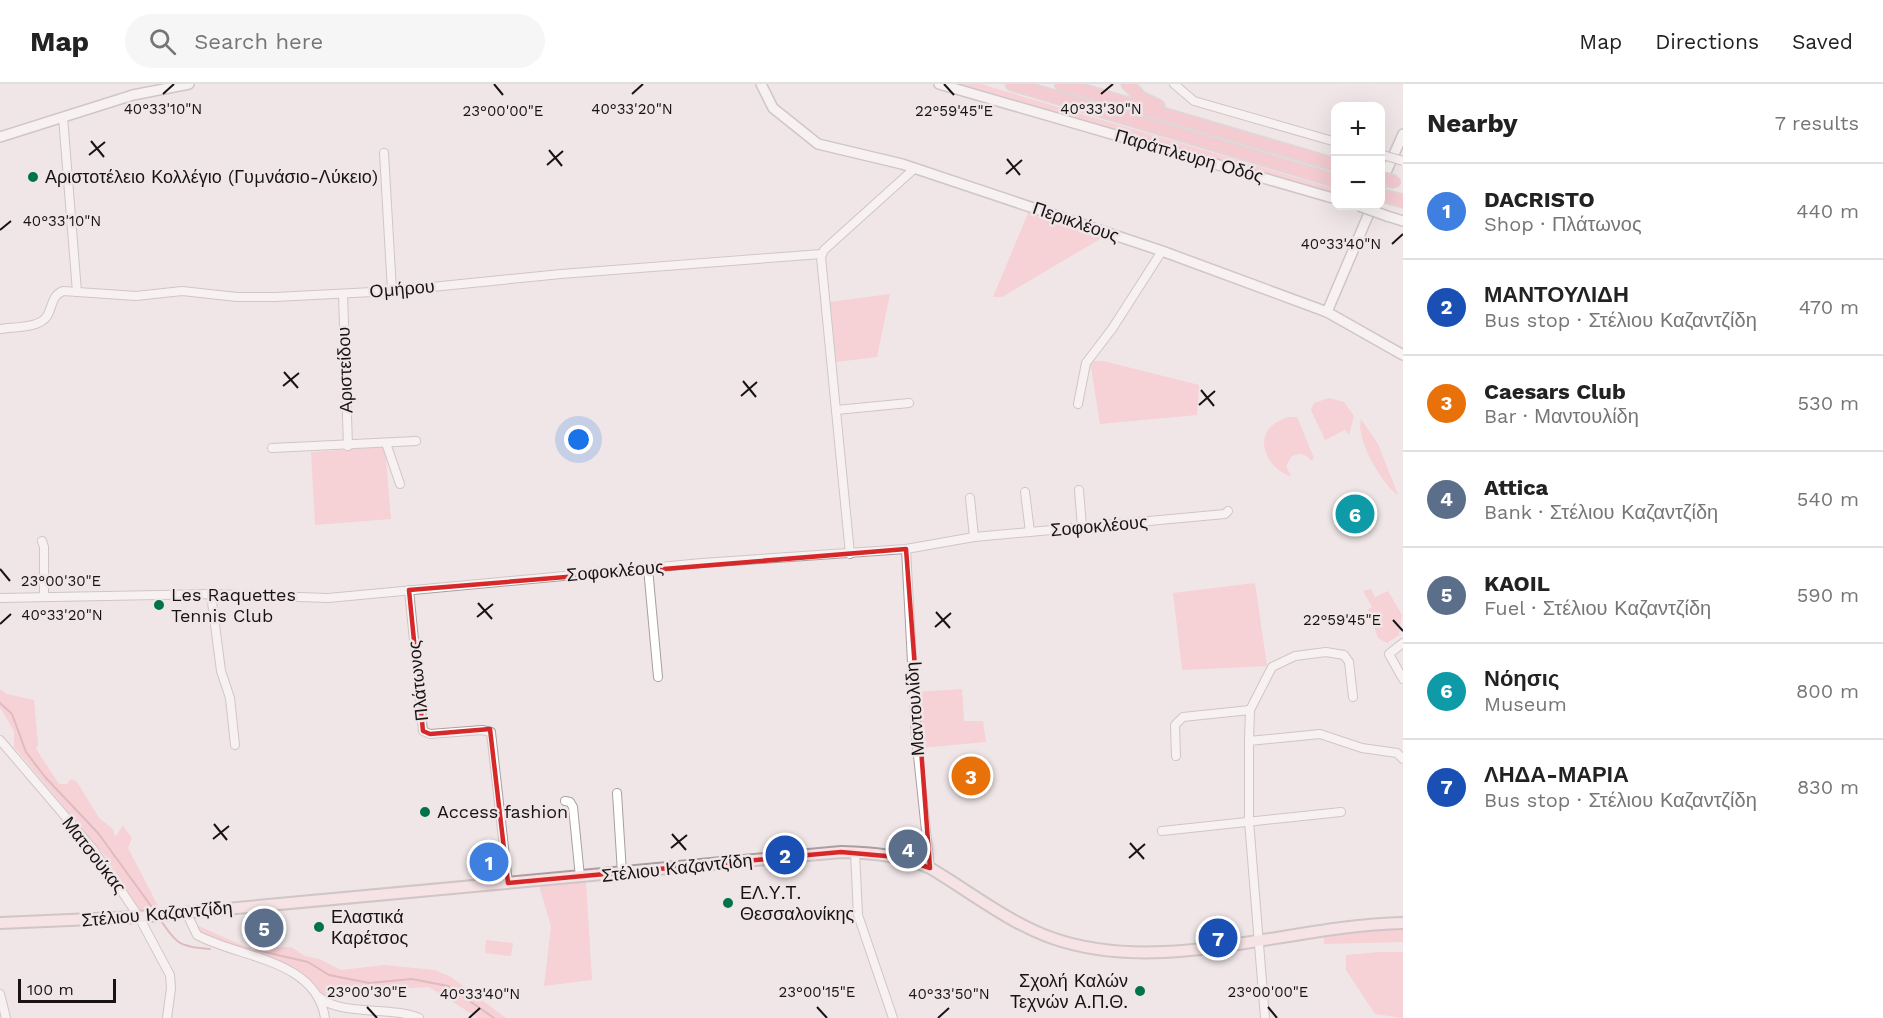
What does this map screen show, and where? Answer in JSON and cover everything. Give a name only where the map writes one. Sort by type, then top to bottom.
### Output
[{"type":"highway","points":[[1012,84],[1331,180]]},
{"type":"highway","points":[[1061,84],[1313,158]]},
{"type":"highway","points":[[1128,84],[1140,98],[1167,110],[1331,164]]},
{"type":"highway","points":[[1385,196],[1403,201]]},
{"type":"main road","name":"Στέλιου Καζαντζίδη","points":[[0,923],[139,917],[580,878],[822,853],[855,852],[897,856],[930,868],[1032,929],[1052,938],[1108,951],[1148,953],[1259,940],[1336,927],[1403,923]]},
{"type":"street","points":[[0,136],[143,92],[189,84]]},
{"type":"street","name":"Περικλέους","points":[[761,84],[773,108],[818,144],[915,168],[1162,251],[1327,312],[1403,355]]},
{"type":"street","name":"Παράπλευρη Οδός","points":[[939,84],[1331,198]]},
{"type":"street","points":[[1174,84],[1194,101],[1331,141]]},
{"type":"street","points":[[63,117],[77,292]]},
{"type":"street","points":[[1385,175],[1403,134]]},
{"type":"street","points":[[384,153],[392,291]]},
{"type":"street","points":[[1385,156],[1403,161]]},
{"type":"street","points":[[902,164],[903,179]]},
{"type":"street","points":[[850,554],[821,254],[915,168]]},
{"type":"street","points":[[1327,312],[1370,210]]},
{"type":"street","points":[[1370,210],[1403,221]]},
{"type":"street","points":[[1078,404],[1086,363],[1112,329],[1162,251]]},
{"type":"street","name":"Ομήρου","points":[[0,329],[41,322],[48,315],[57,294],[63,291],[136,296],[187,291],[249,298],[343,294],[821,254]]},
{"type":"street","name":"Αριστείδου","points":[[343,294],[348,446]]},
{"type":"street","points":[[836,411],[909,403]]},
{"type":"street","points":[[272,448],[416,441]]},
{"type":"street","points":[[386,443],[400,484]]},
{"type":"street","points":[[1079,490],[1082,527]]},
{"type":"street","points":[[1025,492],[1030,532]]},
{"type":"street","points":[[970,498],[974,537]]},
{"type":"street","name":"Σοφοκλέους","points":[[0,598],[211,594],[318,599],[648,568],[906,549],[974,537],[1206,517],[1228,511]]},
{"type":"street","points":[[42,541],[44,596]]},
{"type":"street","name":"Μαντουλίδη","points":[[906,549],[916,737],[930,868]]},
{"type":"street","points":[[648,568],[658,677]]},
{"type":"street","name":"Πλάτωνος","points":[[409,590],[423,730],[430,734],[482,730],[491,732],[508,884]]},
{"type":"street","points":[[211,594],[221,671],[230,699],[234,745]]},
{"type":"street","points":[[1403,643],[1389,654],[1403,679]]},
{"type":"street","points":[[1265,1018],[1249,822],[1250,710],[1272,667],[1295,656],[1326,652],[1344,656],[1349,662],[1353,697]]},
{"type":"street","points":[[1176,756],[1175,726],[1183,717],[1250,710]]},
{"type":"street","points":[[1249,741],[1320,734],[1370,750],[1397,753],[1403,759]]},
{"type":"street","name":"Ματσούκας","points":[[0,740],[93,849],[139,917],[170,975],[167,1018]]},
{"type":"street","points":[[617,793],[622,873]]},
{"type":"street","points":[[565,801],[570,802],[573,807],[580,878]]},
{"type":"street","points":[[1162,831],[1341,812]]},
{"type":"street","points":[[855,852],[858,915],[893,1018]]},
{"type":"street","points":[[186,912],[197,935],[292,971],[324,1001],[338,1005],[397,1011],[419,1018]]},
{"type":"street","points":[[0,994],[6,1018]]},
{"type":"street","points":[[318,996],[325,1018]]},
{"type":"highlighted area","points":[[906,549],[930,868],[897,857],[841,852],[508,883],[490,729],[430,734],[423,731],[409,590]]},
{"type":"shaded area","points":[[950,84],[981,84],[1331,188],[1331,197]]},
{"type":"shaded area","points":[[1029,211],[1105,236],[1002,297],[993,297]]},
{"type":"shaded area","points":[[890,294],[877,357],[836,362],[830,302]]},
{"type":"shaded area","points":[[1090,361],[1103,361],[1199,385],[1197,415],[1100,424]]},
{"type":"shaded area","points":[[1329,398],[1344,402],[1354,416],[1349,435],[1345,430],[1325,440],[1311,410],[1314,403]]},
{"type":"shaded area","points":[[1288,417],[1297,417],[1314,458],[1311,461],[1307,456],[1300,454],[1291,457],[1286,466],[1291,476],[1273,465],[1264,444],[1268,430],[1277,422]]},
{"type":"shaded area","points":[[1361,419],[1378,444],[1398,495],[1385,482],[1371,460],[1362,437]]},
{"type":"shaded area","points":[[385,447],[391,519],[315,525],[311,452]]},
{"type":"shaded area","points":[[1255,583],[1267,666],[1182,670],[1173,593]]},
{"type":"shaded area","points":[[1371,589],[1375,597],[1388,591],[1402,615],[1399,635],[1387,643],[1378,638],[1368,609],[1372,607],[1363,591]]},
{"type":"shaded area","points":[[0,689],[7,694],[34,700],[38,745],[36,749],[59,784],[67,784],[71,779],[77,782],[99,818],[113,829],[115,837],[123,826],[132,838],[128,848],[160,910],[141,912],[106,857],[14,747],[14,731],[0,707]]},
{"type":"shaded area","points":[[962,689],[964,721],[983,721],[986,742],[920,748],[917,692]]},
{"type":"shaded area","points":[[586,882],[592,980],[544,986],[551,926],[539,886]]},
{"type":"shaded area","points":[[194,924],[246,947],[291,947],[305,956],[319,959],[341,970],[384,965],[435,970],[451,977],[506,1018],[478,1018],[429,987],[354,992],[340,988],[334,999],[319,992],[312,985],[198,933]]},
{"type":"shaded area","points":[[1403,928],[1403,942],[1324,944],[1324,936]]},
{"type":"shaded area","points":[[486,940],[513,943],[511,956],[485,953]]},
{"type":"shaded area","points":[[1403,952],[1403,1018],[1375,1014],[1346,970],[1346,955]]},
{"type":"waterway","points":[[0,703],[12,714],[26,752],[45,777],[98,833],[151,906]]},
{"type":"waterway","points":[[160,919],[170,934],[180,943],[210,949]]},
{"type":"waterway","points":[[256,950],[308,962],[329,975],[369,983],[412,979],[448,986],[494,1018]]},
{"type":"place","name":"Αριστοτέλειο Κολλέγιο (Γυμνάσιο-Λύκειο)","points":[[33,177]]},
{"type":"place","name":"Νόησις","points":[[1355,514]]},
{"type":"place","name":"Les Raquettes Tennis Club","points":[[159,605]]},
{"type":"place","name":"Caesars Club","points":[[971,776]]},
{"type":"place","name":"Access fashion","points":[[425,812]]},
{"type":"place","name":"Attica","points":[[908,849]]},
{"type":"place","name":"ΜΑΝΤΟΥΛΙΔΗ","points":[[785,855]]},
{"type":"place","name":"DACRISTO","points":[[489,862]]},
{"type":"place","name":"ΕΛ.Υ.Τ. Θεσσαλονίκης","points":[[728,903]]},
{"type":"place","name":"Ελαστικά Καρέτσος","points":[[319,927]]},
{"type":"place","name":"KAOIL","points":[[264,928]]},
{"type":"place","name":"ΛΗΔΑ-ΜΑΡΙΑ","points":[[1218,938]]},
{"type":"place","name":"Σχολή Καλών Τεχνών Α.Π.Θ.","points":[[1140,991]]}]
